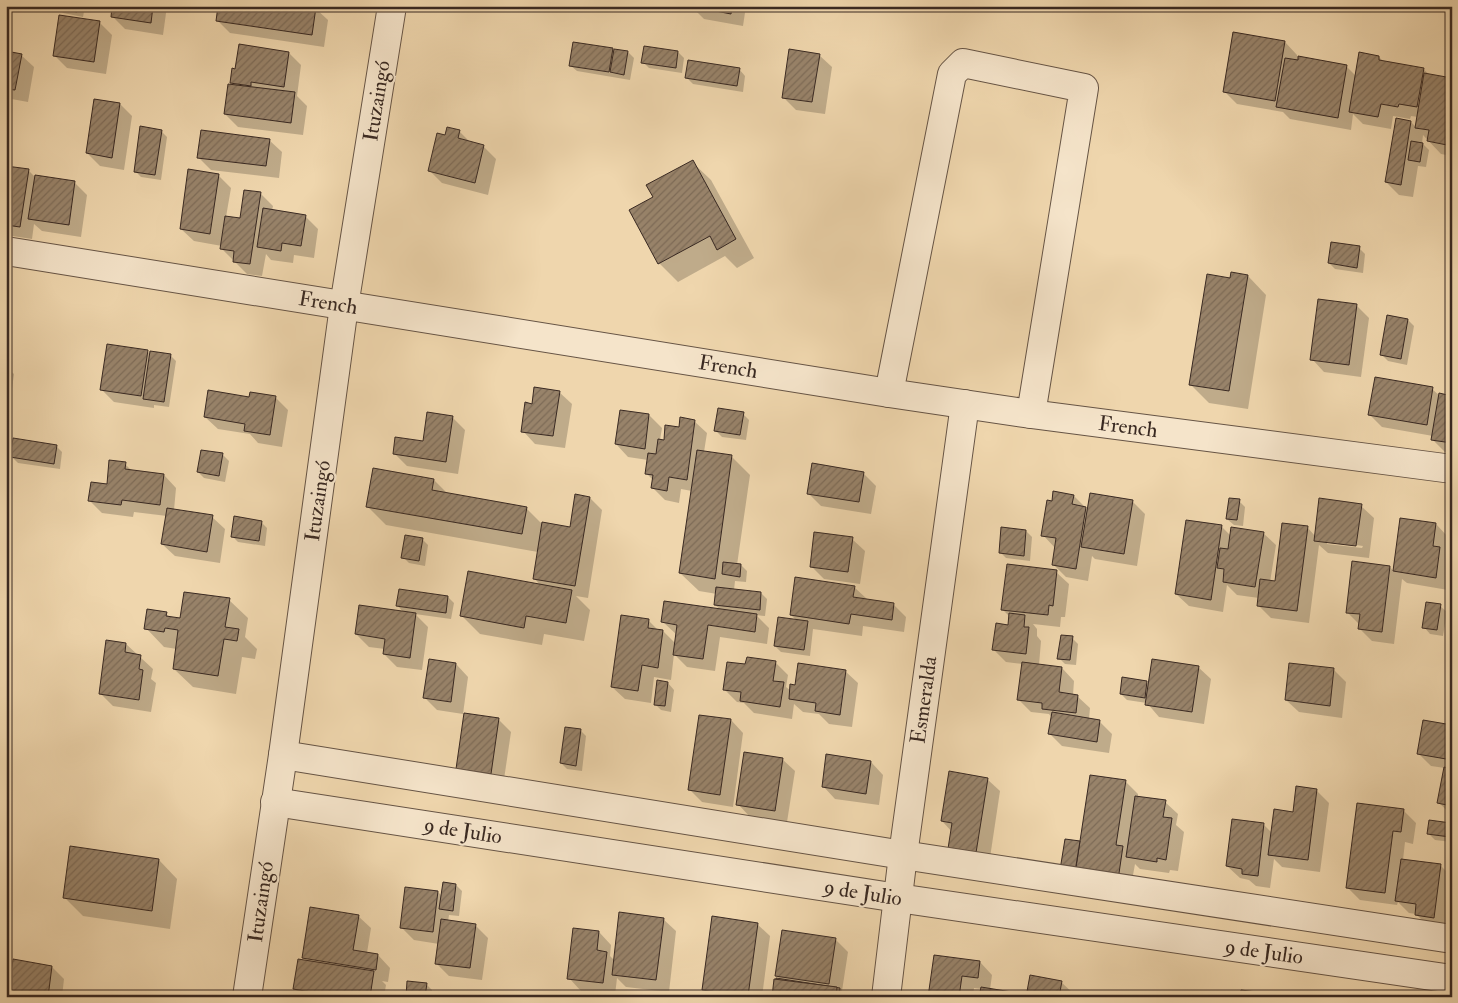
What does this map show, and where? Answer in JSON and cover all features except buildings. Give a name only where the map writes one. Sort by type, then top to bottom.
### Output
[{"type":"street","name":"Ituzaingó","points":[[247,997],[283,755],[344,306],[392,6]]},
{"type":"street","points":[[889,393],[952,74],[963,63],[1084,88],[1031,414]]},
{"type":"street","name":"French","points":[[6,251],[889,393],[1031,414],[1452,468]]},
{"type":"street","name":"Esmeralda","points":[[886,997],[903,855],[965,404]]},
{"type":"street","name":"9 de Julio","points":[[283,755],[903,855],[1452,940]]},
{"type":"street","name":"9 de Julio","points":[[275,802],[898,898],[1452,979]]}]
